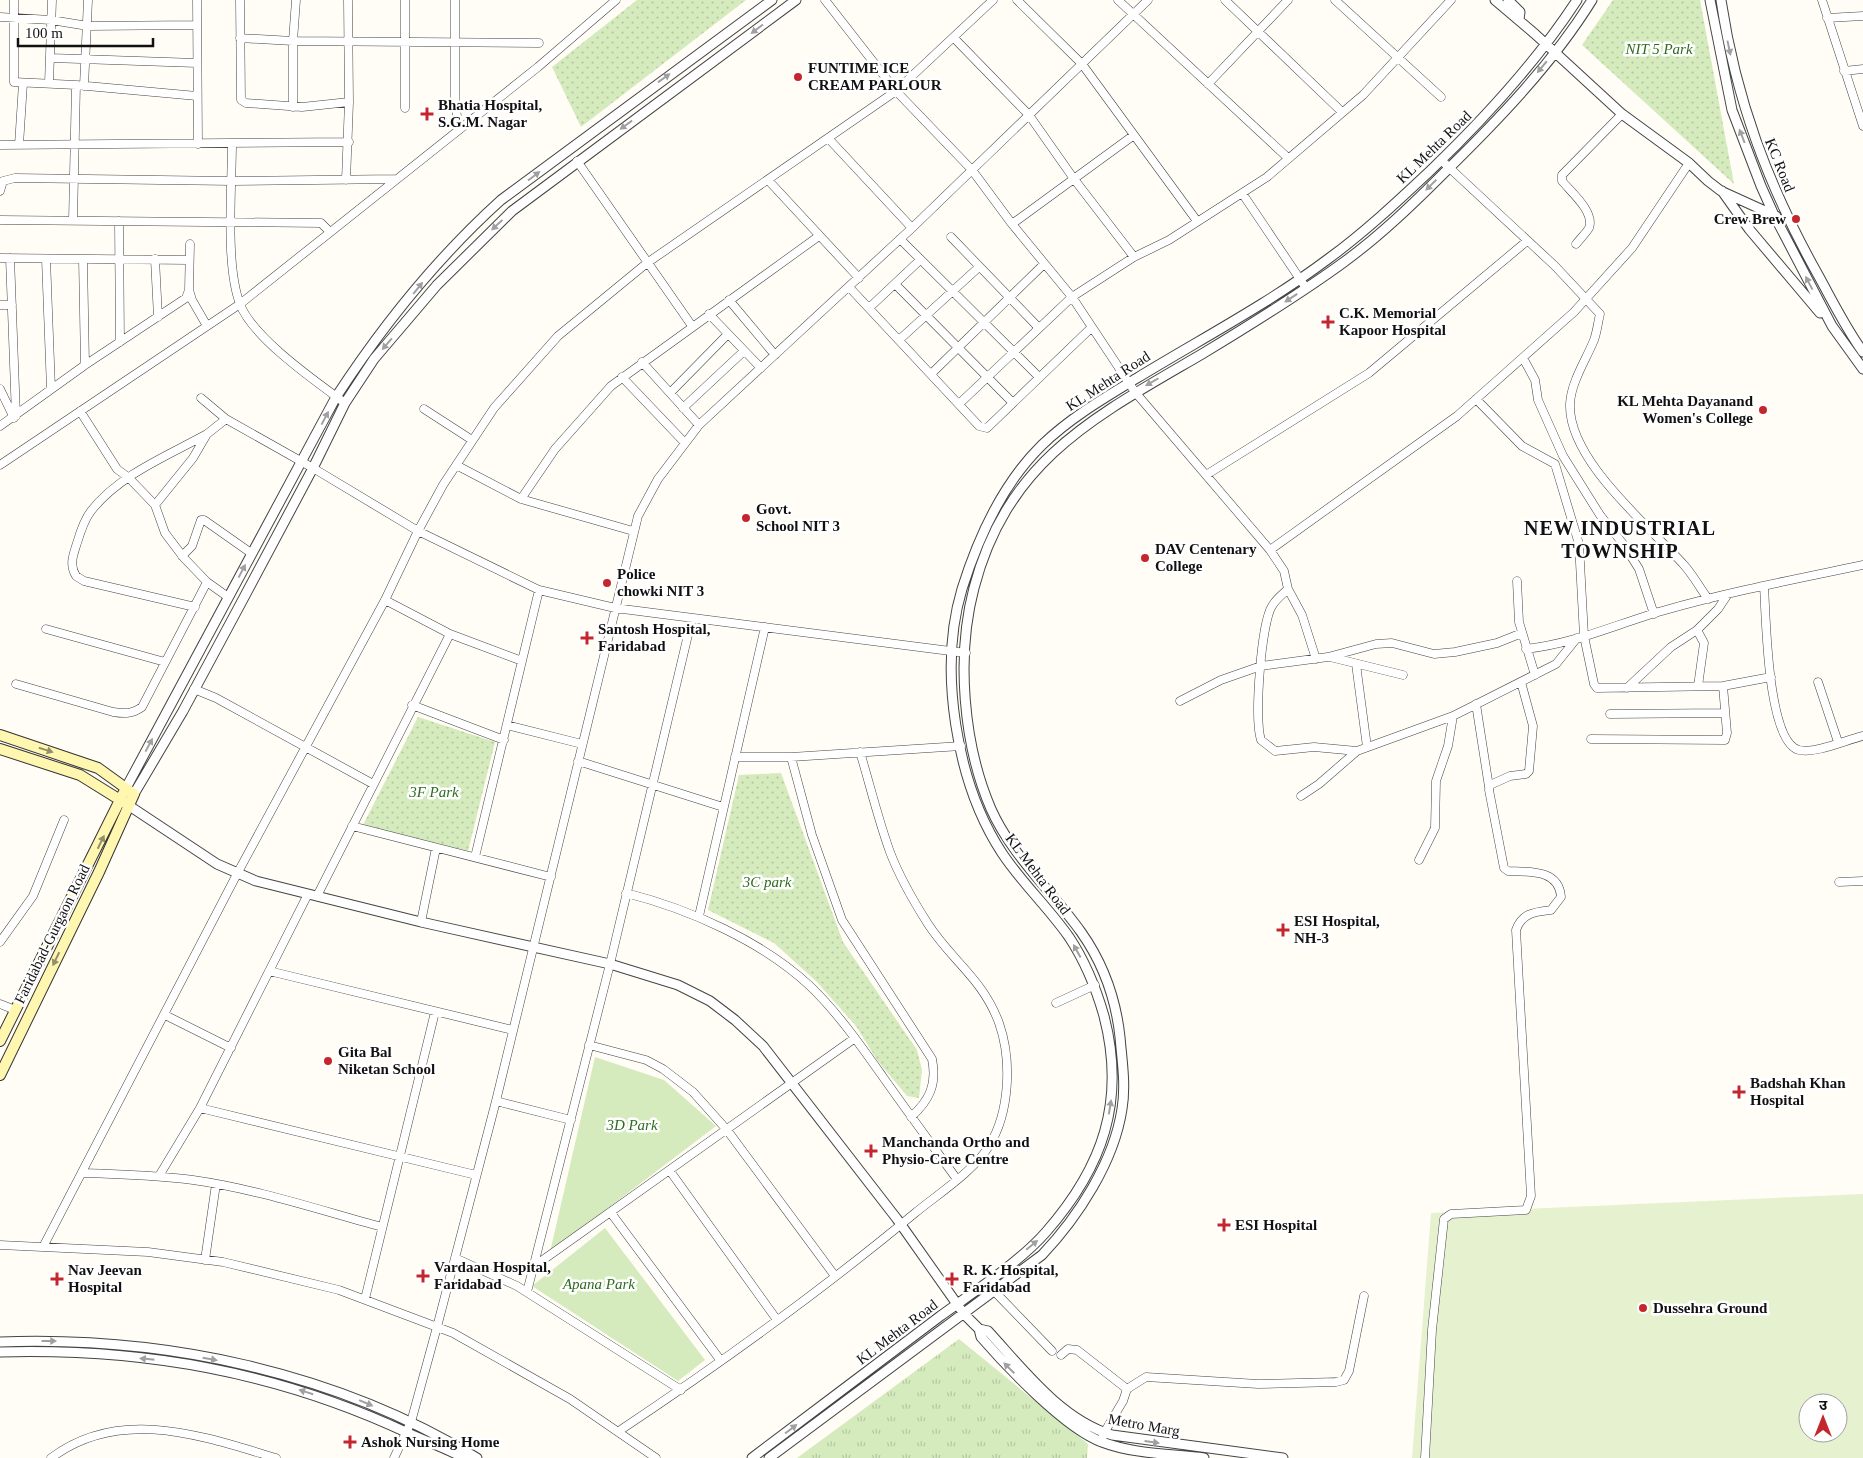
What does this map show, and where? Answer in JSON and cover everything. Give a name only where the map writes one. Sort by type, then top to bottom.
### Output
[{"type":"main road","points":[[0,735],[98,768],[130,791]]},
{"type":"main road","points":[[0,749],[80,775],[124,803]]},
{"type":"main road","name":"Faridabad-Gurgaon Road","points":[[0,1041],[130,791]]},
{"type":"main road","name":"Faridabad-Gurgaon Road","points":[[0,1075],[99,872],[124,803]]},
{"type":"street","points":[[14,0],[14,82],[80,85],[197,96]]},
{"type":"street","points":[[49,83],[52,0]]},
{"type":"street","points":[[73,220],[74,145],[80,85],[87,60],[88,0]]},
{"type":"street","points":[[197,0],[198,144]]},
{"type":"street","points":[[240,0],[241,100],[246,103],[293,106],[349,102]]},
{"type":"street","points":[[293,106],[293,41],[296,0]]},
{"type":"street","points":[[346,180],[349,142],[348,0]]},
{"type":"street","points":[[405,108],[404,42],[406,0]]},
{"type":"street","points":[[455,0],[455,102],[460,130]]},
{"type":"street","points":[[0,465],[240,304],[538,67],[616,0]]},
{"type":"street","points":[[130,791],[228,596],[300,460],[336,397],[365,353],[424,280],[473,225],[501,200],[772,0]]},
{"type":"street","points":[[130,791],[194,689],[314,468],[345,403],[374,359],[437,285],[512,211],[796,0]]},
{"type":"street","points":[[825,0],[896,91],[972,170],[1012,224],[1072,297],[1135,392],[1270,550],[1284,571],[1288,589],[1302,615],[1316,659]]},
{"type":"street","points":[[43,1247],[237,874],[385,600],[418,531],[456,465],[494,408],[558,336],[647,263],[896,91],[993,0]]},
{"type":"street","points":[[1017,0],[1082,64],[1198,221]]},
{"type":"street","points":[[1118,0],[1288,158]]},
{"type":"street","points":[[394,1458],[411,1422],[496,1101],[638,516],[658,479],[699,425],[900,240],[1148,0]]},
{"type":"street","points":[[1225,0],[1342,112]]},
{"type":"street","points":[[1208,84],[1288,0]]},
{"type":"street","points":[[1335,0],[1441,97]]},
{"type":"street","points":[[959,404],[1072,297],[1134,256],[1169,240],[1267,176],[1363,95],[1451,0]]},
{"type":"street","points":[[1494,0],[1546,43],[1622,114],[1689,163],[1721,191],[1749,230],[1832,326],[1863,369]]},
{"type":"street","points":[[1508,0],[1520,12],[1519,19]]},
{"type":"street","name":"KL Mehta Road","points":[[752,1458],[957,1304],[1043,1236],[1072,1199],[1098,1152],[1111,1109],[1114,1072],[1107,1029],[1095,985],[1070,938],[1001,852],[973,795],[961,746],[952,687],[954,631],[961,592],[980,540],[1004,492],[1039,448],[1082,411],[1256,308],[1329,258],[1394,205],[1492,111],[1546,43],[1577,0]]},
{"type":"street","name":"KL Mehta Road","points":[[769,1458],[1042,1255],[1067,1228],[1090,1190],[1114,1142],[1122,1110],[1124,1086],[1116,1008],[1104,974],[1083,934],[1014,848],[992,810],[973,750],[964,689],[967,620],[975,586],[989,543],[1010,502],[1035,471],[1076,432],[1135,392],[1204,352],[1306,288],[1347,260],[1401,215],[1499,119],[1579,22],[1592,0]]},
{"type":"street","points":[[1710,0],[1732,110],[1774,215],[1832,326]]},
{"type":"street","name":"KC Road","points":[[1721,0],[1728,45],[1741,100],[1762,160],[1787,218],[1849,332],[1863,352]]},
{"type":"street","points":[[1822,0],[1863,126]]},
{"type":"street","points":[[1827,18],[1863,16]]},
{"type":"street","points":[[0,17],[51,20],[88,26],[197,25]]},
{"type":"street","points":[[240,38],[349,42],[539,43]]},
{"type":"street","points":[[954,38],[1029,115],[1074,179],[1134,256]]},
{"type":"street","points":[[50,58],[197,63]]},
{"type":"street","points":[[1844,71],[1863,69]]},
{"type":"street","points":[[19,145],[23,83]]},
{"type":"street","points":[[1576,244],[1589,228],[1590,218],[1584,207],[1562,181],[1562,175],[1622,114]]},
{"type":"street","points":[[1012,224],[1134,135]]},
{"type":"street","points":[[828,138],[912,228]]},
{"type":"street","points":[[0,145],[349,142]]},
{"type":"street","points":[[232,143],[233,268],[240,304],[261,335],[345,403]]},
{"type":"street","points":[[1441,160],[1587,298],[1600,314],[1595,338],[1580,370],[1570,402],[1572,426],[1579,444],[1626,506],[1686,567],[1708,599]]},
{"type":"street","points":[[577,161],[692,326]]},
{"type":"street","points":[[1270,550],[1457,416],[1523,358],[1587,298],[1632,248],[1689,163]]},
{"type":"street","points":[[0,191],[3,182],[9,178],[232,181],[397,179]]},
{"type":"street","points":[[768,180],[859,278]]},
{"type":"street","points":[[1721,191],[1774,215],[1787,218]]},
{"type":"street","points":[[1242,193],[1306,288]]},
{"type":"street","points":[[0,220],[321,223],[330,232]]},
{"type":"street","points":[[119,221],[120,342]]},
{"type":"street","points":[[521,500],[555,449],[611,386],[692,326],[820,236]]},
{"type":"street","points":[[951,237],[1039,328]]},
{"type":"street","points":[[900,240],[1038,377]]},
{"type":"street","points":[[1206,475],[1370,373],[1527,241]]},
{"type":"street","points":[[190,244],[189,290],[192,300],[208,326]]},
{"type":"street","points":[[0,258],[189,260]]},
{"type":"street","points":[[10,258],[15,417]]},
{"type":"street","points":[[46,259],[51,389]]},
{"type":"street","points":[[83,259],[85,365]]},
{"type":"street","points":[[155,259],[158,317]]},
{"type":"street","points":[[869,308],[920,260]]},
{"type":"street","points":[[931,374],[1044,264]]},
{"type":"street","points":[[899,340],[951,290],[979,267]]},
{"type":"street","points":[[895,284],[1013,403]]},
{"type":"street","points":[[849,287],[979,426],[987,428],[1092,327]]},
{"type":"street","points":[[0,426],[85,365],[186,298],[189,290]]},
{"type":"street","points":[[729,300],[774,355]]},
{"type":"street","points":[[0,305],[12,305]]},
{"type":"street","points":[[709,314],[761,368]]},
{"type":"street","points":[[670,393],[728,334]]},
{"type":"street","points":[[683,408],[744,351]]},
{"type":"street","points":[[1523,358],[1535,380],[1538,400],[1562,456],[1600,515],[1639,569],[1654,614]]},
{"type":"street","points":[[642,362],[699,425]]},
{"type":"street","points":[[622,377],[685,443]]},
{"type":"street","points":[[0,389],[15,417]]},
{"type":"street","points":[[201,398],[226,419],[314,468],[418,531],[538,590],[615,608],[966,654]]},
{"type":"street","points":[[1476,399],[1522,446],[1555,464],[1579,544],[1580,637],[1595,686],[1599,688],[1723,686],[1771,677]]},
{"type":"street","points":[[424,409],[472,440]]},
{"type":"street","points":[[80,411],[116,469],[130,478],[155,505],[165,533],[182,556],[207,582],[228,596]]},
{"type":"street","points":[[195,606],[84,580],[76,576],[72,570],[71,562],[90,512],[130,478],[206,434],[226,419]]},
{"type":"street","points":[[155,505],[193,458],[206,434]]},
{"type":"street","points":[[456,465],[521,500],[634,531]]},
{"type":"street","points":[[182,556],[192,546],[201,520],[204,520],[251,554]]},
{"type":"street","points":[[1526,648],[1549,646],[1728,594],[1863,565]]},
{"type":"street","points":[[1517,581],[1519,622],[1535,675]]},
{"type":"street","points":[[16,684],[126,714],[135,712],[142,707],[207,582]]},
{"type":"street","points":[[1764,586],[1775,711],[1794,748],[1812,750],[1863,736]]},
{"type":"street","points":[[1288,589],[1272,606],[1261,666],[1258,721],[1264,744],[1276,751],[1314,747],[1357,751]]},
{"type":"street","points":[[475,857],[508,725],[538,590]]},
{"type":"street","points":[[1627,688],[1671,647],[1697,630],[1718,609],[1728,594]]},
{"type":"street","points":[[385,600],[450,634],[522,661]]},
{"type":"street","points":[[527,1292],[610,964],[692,618]]},
{"type":"street","points":[[698,916],[765,628]]},
{"type":"street","points":[[46,629],[165,662]]},
{"type":"street","points":[[1697,630],[1704,643],[1698,686]]},
{"type":"street","points":[[1180,701],[1221,680],[1261,666],[1328,657],[1376,644],[1392,643],[1434,654],[1455,652],[1497,643],[1522,632]]},
{"type":"street","points":[[158,1176],[200,1108],[270,971],[352,826],[412,705],[450,634]]},
{"type":"street","points":[[1301,796],[1319,784],[1357,751],[1453,716],[1556,664],[1580,637]]},
{"type":"street","points":[[1328,657],[1403,675]]},
{"type":"street","points":[[1356,664],[1367,747]]},
{"type":"street","points":[[1489,787],[1498,780],[1526,774],[1528,771],[1533,726],[1521,682]]},
{"type":"street","points":[[1818,682],[1838,742]]},
{"type":"street","points":[[1592,739],[1725,740],[1727,733],[1723,686]]},
{"type":"street","points":[[194,689],[307,747],[373,784]]},
{"type":"street","points":[[1425,1458],[1432,1330],[1444,1219],[1451,1214],[1526,1210],[1530,1200],[1531,1172],[1516,930],[1523,918],[1531,912],[1551,910],[1560,897],[1560,889],[1551,877],[1542,873],[1508,872],[1504,868],[1476,704]]},
{"type":"street","points":[[412,705],[504,740]]},
{"type":"street","points":[[1610,714],[1724,713]]},
{"type":"street","points":[[1419,860],[1436,828],[1436,781],[1447,751],[1453,716]]},
{"type":"street","points":[[508,725],[582,744]]},
{"type":"street","points":[[735,757],[791,757],[961,746]]},
{"type":"street","points":[[619,1430],[681,1390],[721,1361],[901,1225],[984,1154],[998,1128],[1003,1110],[1007,1072],[1000,1026],[985,993],[930,927],[895,864],[860,752]]},
{"type":"street","points":[[791,757],[812,835],[842,920],[932,1059],[934,1080],[931,1092],[925,1104],[911,1116]]},
{"type":"street","points":[[578,761],[723,807]]},
{"type":"street","name":"Metro Marg","points":[[124,803],[204,856],[237,874],[421,922],[610,964],[678,985],[710,1001],[735,1020],[763,1046],[792,1081],[901,1225],[964,1314],[979,1329],[981,1337],[1026,1384],[1062,1417],[1101,1442],[1204,1458]]},
{"type":"street","points":[[0,942],[33,896],[64,820]]},
{"type":"street","points":[[352,826],[551,876]]},
{"type":"street","points":[[421,922],[436,848]]},
{"type":"street","points":[[1839,882],[1863,881]]},
{"type":"street","points":[[626,893],[669,904],[698,916],[779,962],[808,985],[855,1038],[956,1178]]},
{"type":"street","points":[[270,971],[513,1030]]},
{"type":"street","points":[[1056,1003],[1095,985]]},
{"type":"street","points":[[0,1004],[16,1010]]},
{"type":"street","points":[[365,1299],[435,1012]]},
{"type":"street","points":[[165,1015],[231,1048]]},
{"type":"street","points":[[533,1267],[855,1038]]},
{"type":"street","points":[[589,1045],[632,1055],[663,1069],[693,1092],[727,1130],[835,1276]]},
{"type":"street","points":[[496,1101],[571,1120]]},
{"type":"street","points":[[200,1108],[476,1176]]},
{"type":"street","points":[[670,1171],[777,1320]]},
{"type":"street","points":[[82,1173],[158,1176],[216,1184],[265,1194],[382,1227]]},
{"type":"street","points":[[205,1260],[216,1184]]},
{"type":"street","points":[[611,1213],[721,1361]]},
{"type":"street","points":[[0,1245],[148,1252],[205,1260],[288,1276],[365,1299],[437,1327],[507,1362],[619,1430],[656,1458]]},
{"type":"street","points":[[455,1258],[495,1275],[527,1292],[681,1390]]},
{"type":"street","points":[[994,1291],[1052,1351]]},
{"type":"street","points":[[1101,1442],[1104,1433],[1123,1401],[1127,1389],[1140,1378],[1149,1376],[1258,1384],[1340,1382],[1346,1378],[1349,1371],[1364,1296]]},
{"type":"street","name":"Metro Marg","points":[[979,1329],[988,1331],[1049,1396],[1088,1425],[1104,1433],[1130,1439],[1283,1458]]},
{"type":"street","points":[[0,1342],[66,1341],[105,1343],[218,1360],[309,1382],[411,1422],[477,1458]]},
{"type":"street","points":[[1061,1355],[1068,1349],[1077,1350],[1127,1389]]},
{"type":"street","points":[[0,1352],[93,1354],[212,1368],[282,1384],[325,1398],[376,1418],[464,1458]]},
{"type":"street","points":[[51,1458],[72,1444],[90,1436],[105,1431],[130,1429],[186,1433],[276,1458]]},
{"type":"green space","points":[[637,0],[746,0],[581,127],[552,67]]},
{"type":"green space","name":"NIT 5 Park","points":[[1613,0],[1700,0],[1734,184],[1582,45]]},
{"type":"green space","name":"3F Park","points":[[418,717],[495,742],[468,851],[363,825]]},
{"type":"green space","name":"3C park","points":[[781,773],[843,942],[917,1050],[922,1070],[919,1098],[907,1096],[877,1060],[856,1026],[816,981],[774,943],[708,910],[739,775]]},
{"type":"green space","name":"3D Park","points":[[595,1057],[664,1080],[716,1126],[550,1252]]},
{"type":"green space","name":"Dussehra Ground","points":[[1863,1194],[1863,1458],[1412,1458],[1431,1213]]},
{"type":"green space","name":"Apana Park","points":[[605,1228],[705,1360],[678,1381],[532,1286]]},
{"type":"green space","points":[[959,1339],[1088,1444],[1087,1458],[797,1458]]},
{"type":"place","name":"FUNTIME ICE CREAM PARLOUR","points":[[798,77]]},
{"type":"place","name":"Bhatia Hospital, S.G.M. Nagar","points":[[427,114]]},
{"type":"place","name":"Crew Brew","points":[[1796,219]]},
{"type":"place","name":"C.K. Memorial Kapoor Hospital","points":[[1328,322]]},
{"type":"place","name":"KL Mehta Dayanand Women's College","points":[[1763,410]]},
{"type":"place","name":"Govt. School NIT 3","points":[[746,518]]},
{"type":"place","name":"DAV Centenary College","points":[[1145,558]]},
{"type":"place","name":"Police chowki NIT 3","points":[[607,583]]},
{"type":"place","name":"Santosh Hospital, Faridabad","points":[[587,638]]},
{"type":"place","name":"ESI Hospital, NH-3","points":[[1283,930]]},
{"type":"place","name":"Gita Bal Niketan School","points":[[328,1061]]},
{"type":"place","name":"Badshah Khan Hospital","points":[[1739,1092]]},
{"type":"place","name":"Manchanda Ortho and Physio-Care Centre","points":[[871,1151]]},
{"type":"place","name":"ESI Hospital","points":[[1224,1225]]},
{"type":"place","name":"Vardaan Hospital, Faridabad","points":[[423,1276]]},
{"type":"place","name":"Nav Jeevan Hospital","points":[[57,1279]]},
{"type":"place","name":"R. K. Hospital, Faridabad","points":[[952,1279]]},
{"type":"place","name":"Dussehra Ground","points":[[1643,1308]]},
{"type":"place","name":"Ashok Nursing Home","points":[[350,1442]]},
{"type":"district","name":"NEW INDUSTRIAL TOWNSHIP","points":[[1620,540]]}]
